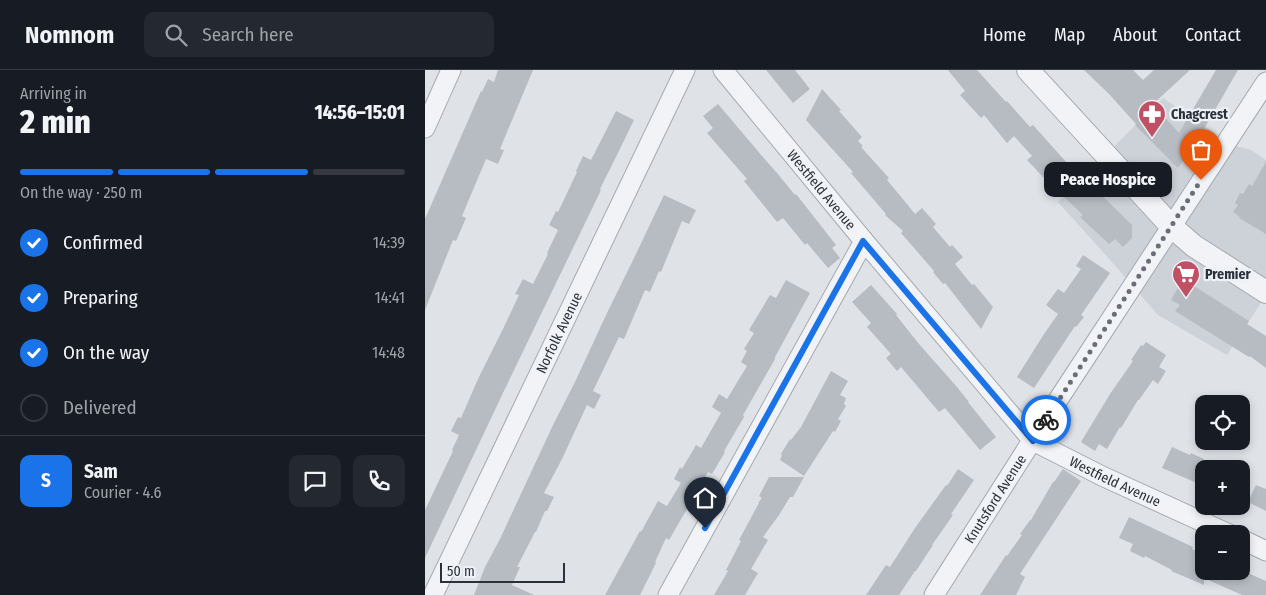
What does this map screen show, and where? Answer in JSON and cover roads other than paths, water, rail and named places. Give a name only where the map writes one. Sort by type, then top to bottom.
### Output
[{"type":"street","points":[[425,128],[451,70]]},
{"type":"street","name":"Norfolk Avenue","points":[[433,595],[685,70]]},
{"type":"street","name":"Westfield Avenue","points":[[723,70],[863,241],[1033,441],[1102,476],[1209,525]]},
{"type":"street","points":[[1028,70],[1172,226],[1194,246],[1266,292]]},
{"type":"street","name":"Knutsford Avenue","points":[[934,595],[1266,82]]},
{"type":"street","points":[[668,595],[863,241]]},
{"type":"street","points":[[1250,543],[1266,551]]},
{"type":"place","name":"Chagcrest","points":[[1152,138]]},
{"type":"place","name":"Peace Hospice","points":[[1201,180]]},
{"type":"place","name":"Premier","points":[[1186,298]]}]
